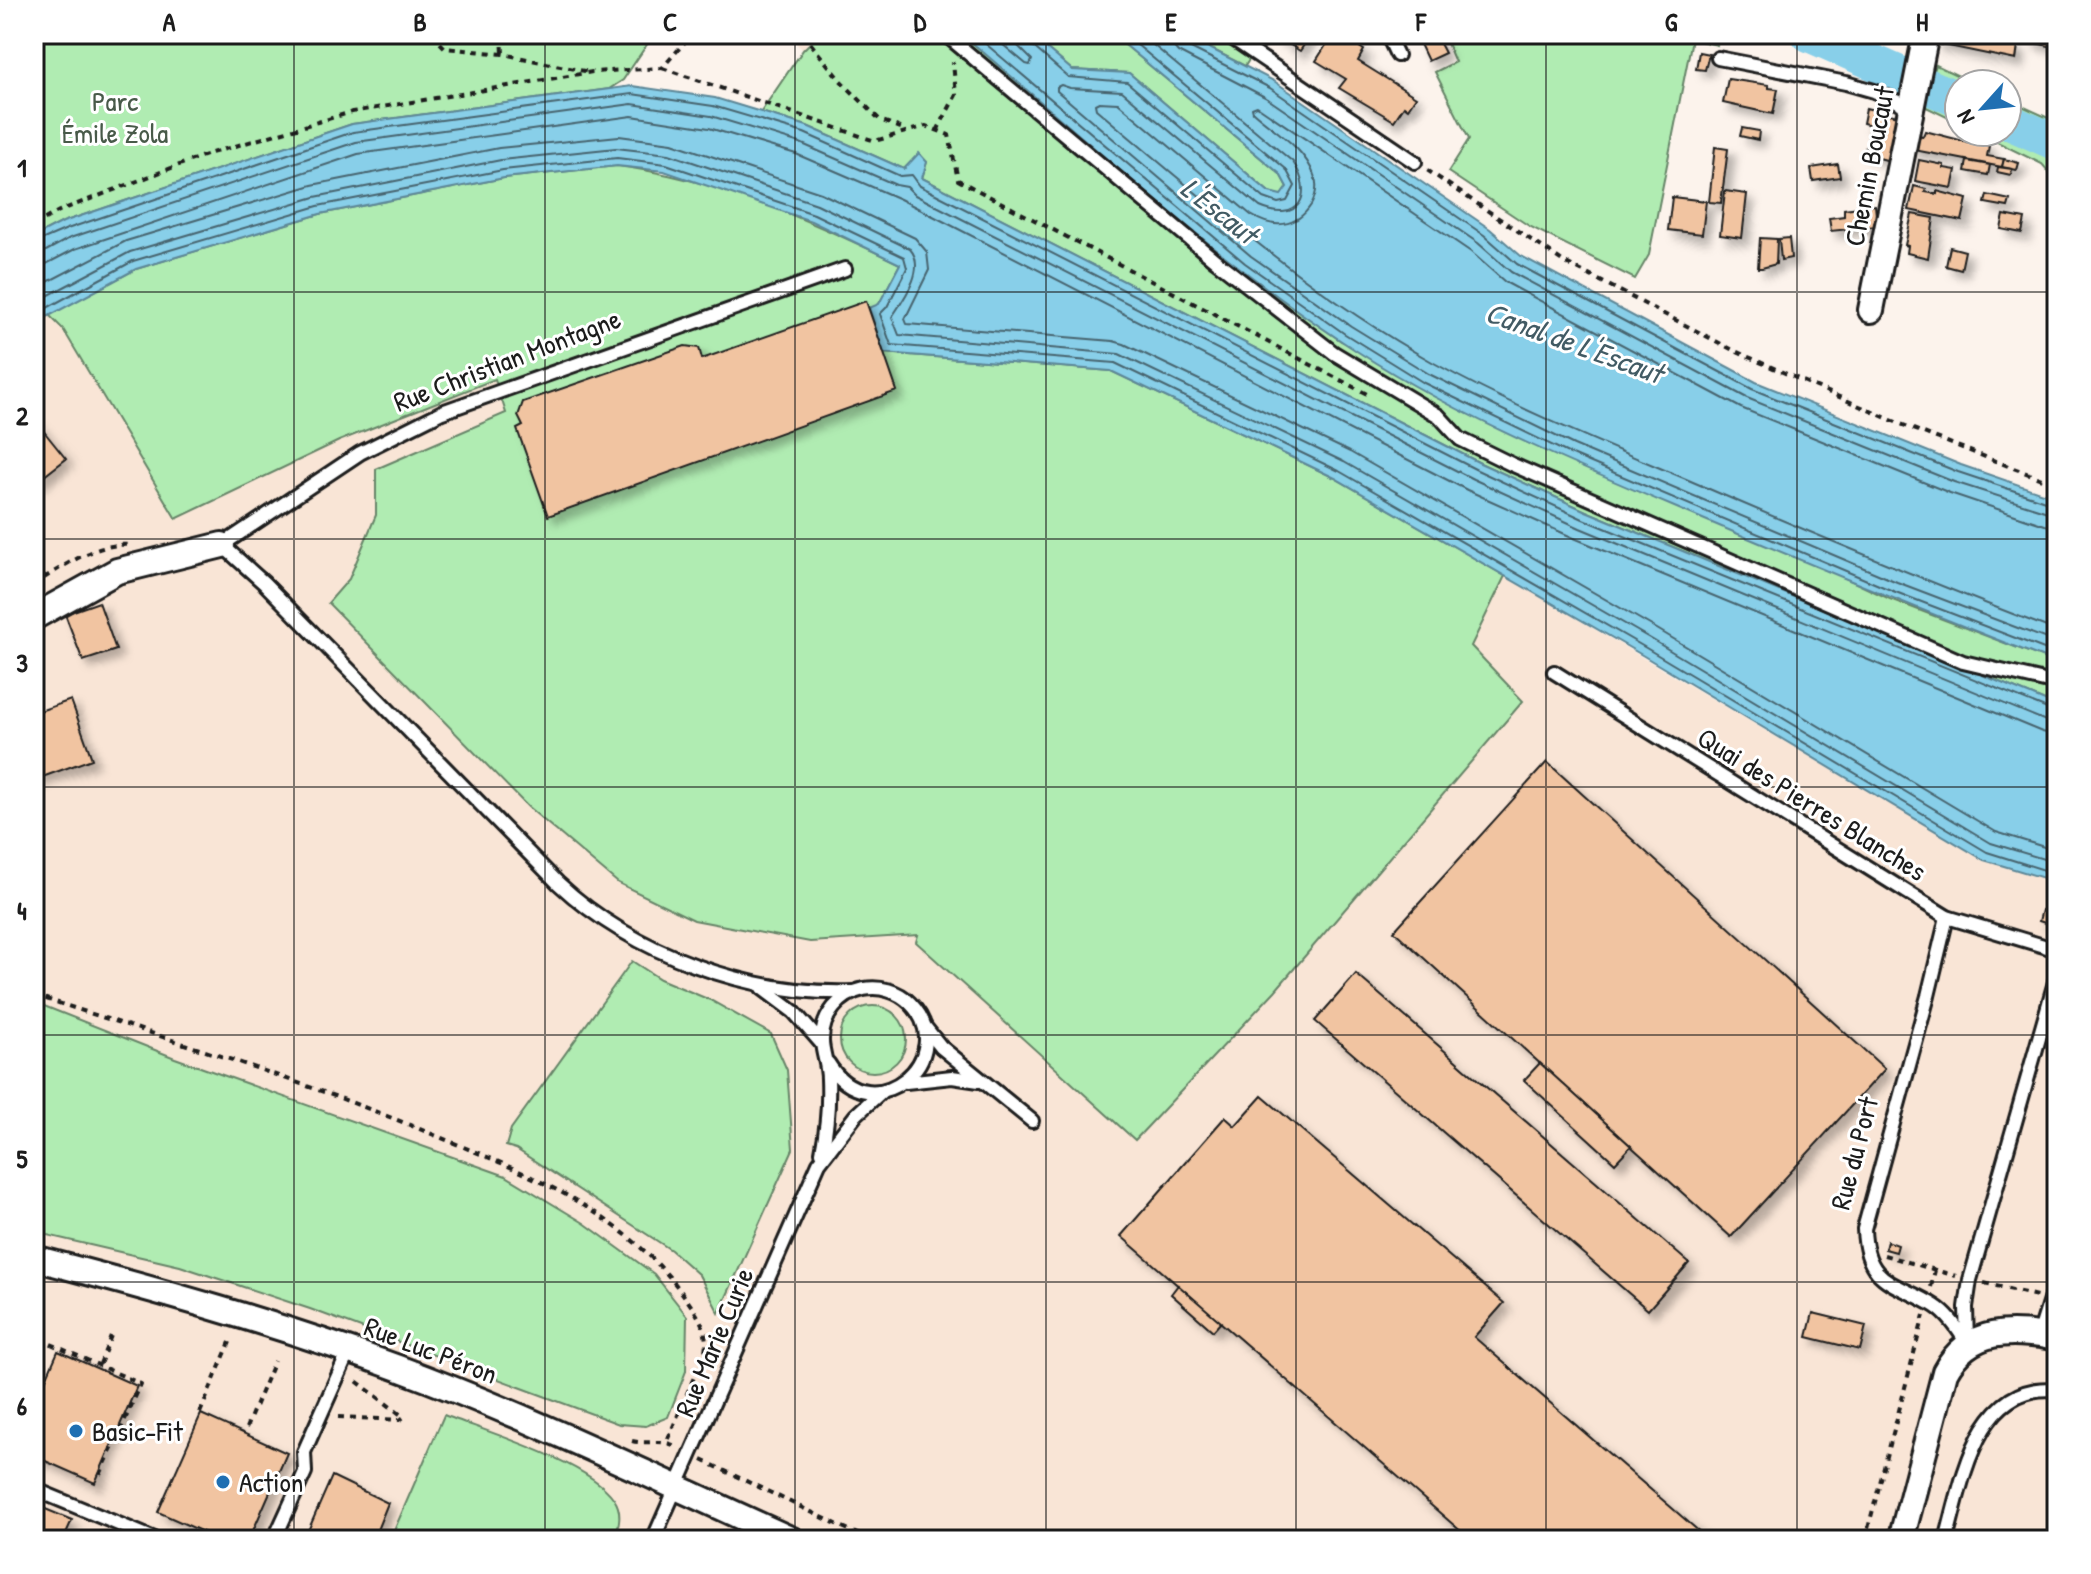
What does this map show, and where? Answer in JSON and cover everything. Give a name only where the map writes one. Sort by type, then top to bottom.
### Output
[{"type":"street","name":"Chemin Boucaut","points":[[1871,310],[1924,45]]},
{"type":"street","name":"Rue Christian Montagne","points":[[34,617],[117,571],[222,545]]},
{"type":"street","name":"Rue Luc Péron","points":[[34,1258],[182,1296],[349,1351],[529,1420],[792,1540]]},
{"type":"street","points":[[1901,1540],[1945,1372],[1952,1359],[1967,1344],[2009,1332],[2048,1336]]},
{"type":"lane","points":[[945,34],[1228,271],[1334,353],[1439,416],[1460,439],[1963,662],[2057,684]]},
{"type":"lane","points":[[1226,34],[1415,162]]},
{"type":"lane","points":[[1387,34],[1397,55]]},
{"type":"lane","points":[[1718,58],[1846,83],[1874,91],[1911,108]]},
{"type":"lane","name":"Rue Christian Montagne","points":[[222,545],[360,453],[432,416],[845,269]]},
{"type":"lane","points":[[222,545],[264,583],[589,911],[624,934],[665,954],[748,981],[808,992],[854,992],[871,988],[895,993],[909,1003],[941,1047],[1032,1121]]},
{"type":"lane","name":"Quai des Pierres Blanches","points":[[1554,672],[1947,917],[2057,950]]},
{"type":"lane","name":"Rue du Port","points":[[1947,917],[1864,1229],[1866,1250],[1877,1272],[1886,1281],[1928,1302],[1950,1319],[1967,1344]]},
{"type":"lane","points":[[1967,1344],[1966,1307],[1970,1280],[2057,975]]},
{"type":"lane","points":[[748,981],[782,1001],[822,1044]]},
{"type":"lane","points":[[854,992],[840,1000],[830,1013],[822,1044],[828,1063],[837,1076],[850,1086],[866,1091],[882,1091],[903,1082],[945,1077],[981,1082]]},
{"type":"lane","points":[[903,1082],[915,1071],[922,1058],[925,1041],[923,1024]]},
{"type":"lane","name":"Rue Marie Curie","points":[[819,1163],[827,1118],[828,1063]]},
{"type":"lane","name":"Rue Marie Curie","points":[[653,1540],[819,1163],[846,1126],[882,1091]]},
{"type":"lane","points":[[2048,1336],[2057,1278]]},
{"type":"lane","points":[[274,1540],[305,1472],[304,1452],[349,1351]]},
{"type":"lane","points":[[1946,1540],[1973,1448],[1995,1413],[2016,1396],[2042,1389],[2057,1390]]},
{"type":"lane","points":[[34,1489],[157,1540]]},
{"type":"path","points":[[432,34],[445,48],[503,54],[592,72]]},
{"type":"path","points":[[502,34],[503,54]]},
{"type":"path","points":[[662,68],[692,34]]},
{"type":"path","points":[[803,34],[840,80],[880,120],[908,131]]},
{"type":"path","points":[[937,131],[956,95],[954,64],[948,54]]},
{"type":"path","points":[[34,225],[59,211],[208,154],[352,112],[592,72],[662,68],[875,141],[926,126],[949,135],[958,180],[1377,399]]},
{"type":"path","points":[[1415,162],[1551,254],[1722,345],[1877,415],[2057,485]]},
{"type":"path","points":[[34,995],[374,1111],[509,1166],[556,1188],[605,1219],[666,1271],[704,1325],[705,1351],[667,1441]]},
{"type":"path","points":[[1865,1540],[1935,1270]]},
{"type":"path","points":[[100,1364],[112,1333]]},
{"type":"path","points":[[200,1413],[230,1342]]},
{"type":"path","points":[[51,1344],[141,1384],[100,1475]]},
{"type":"path","points":[[246,1428],[274,1361]]},
{"type":"path","points":[[338,1417],[400,1420],[404,1417],[355,1380]]},
{"type":"path","points":[[623,1461],[631,1441],[667,1441],[870,1540]]},
{"type":"shaded area","points":[[787,34],[819,34],[803,50]]},
{"type":"shaded area","points":[[49,315],[63,329],[339,441],[495,379],[551,545],[1523,701],[1470,646],[1505,576],[1984,860],[2057,882],[2057,1540],[34,1540],[34,325]]},
{"type":"green space","name":"Parc Émile Zola","points":[[34,34],[654,34],[623,80],[609,89],[352,124],[63,222],[34,237]]},
{"type":"green space","points":[[819,34],[962,34],[1240,270],[1341,341],[1890,599],[2057,663],[2057,706],[1586,511],[1480,463],[922,178],[927,162],[919,154],[904,169],[807,126],[761,112],[803,50]]},
{"type":"green space","points":[[1030,34],[1112,34],[1280,174],[1287,187],[1281,196],[1269,192],[1129,73],[1072,70]]},
{"type":"green space","points":[[1182,34],[1266,34],[1245,66]]},
{"type":"green space","points":[[1443,34],[1718,34],[1717,45],[1692,39],[1649,255],[1635,279],[1529,226],[1448,172],[1469,139],[1435,72],[1455,62]]},
{"type":"green space","points":[[1936,65],[1943,68],[1943,115],[1922,105]]},
{"type":"green space","points":[[2023,106],[2057,122],[2057,181],[2042,164],[2010,148],[2023,148]]},
{"type":"green space","points":[[617,166],[690,180],[762,203],[900,264],[879,304],[884,353],[1111,371],[1335,478],[1505,576],[1471,646],[1523,701],[1275,991],[1135,1140],[916,942],[918,935],[810,942],[694,920],[618,883],[528,807],[328,603],[349,579],[376,515],[376,469],[506,413],[495,379],[339,441],[176,519],[63,329],[49,315],[136,269],[320,214],[504,178]]},
{"type":"green space","points":[[632,961],[660,979],[710,1000],[771,1034],[787,1070],[793,1149],[719,1313],[699,1275],[671,1250],[516,1149],[506,1146],[511,1129]]},
{"type":"green space","points":[[34,1002],[175,1058],[506,1176],[584,1223],[654,1274],[687,1316],[686,1371],[668,1417],[646,1426],[619,1424],[310,1309],[180,1266],[34,1232]]},
{"type":"green space","points":[[879,1006],[897,1015],[904,1026],[904,1052],[897,1063],[886,1070],[867,1072],[849,1063],[842,1052],[840,1033],[849,1015],[860,1008]]},
{"type":"green space","points":[[444,1415],[561,1461],[601,1485],[614,1499],[618,1509],[619,1524],[614,1540],[390,1540]]},
{"type":"water","points":[[962,34],[1030,34],[1072,70],[1129,73],[1269,192],[1281,195],[1287,187],[1280,174],[1112,34],[1182,34],[1274,81],[1490,229],[1521,256],[1756,382],[1961,465],[2057,498],[2057,663],[1586,470],[1419,388],[1340,340],[1241,269],[1146,193]]},
{"type":"water","points":[[632,86],[715,98],[807,126],[904,169],[919,153],[927,162],[922,178],[1480,463],[1586,511],[2057,706],[2057,882],[1984,860],[1642,655],[1335,478],[1111,371],[884,353],[869,308],[879,304],[900,264],[811,221],[664,171],[617,166],[504,178],[320,214],[136,269],[34,324],[34,237],[63,222],[352,124]]},
{"type":"building","points":[[1273,34],[1311,34],[1300,51]]},
{"type":"building","points":[[1333,34],[1345,34],[1351,38],[1350,41],[1364,50],[1358,61],[1416,97],[1408,109],[1404,106],[1394,121],[1339,88],[1346,79],[1316,61]]},
{"type":"building","points":[[1435,34],[1445,53],[1428,61],[1419,42]]},
{"type":"building","points":[[1936,34],[1961,34],[2018,46],[2016,60],[1934,43]]},
{"type":"building","points":[[2029,34],[2056,34],[2053,47],[2028,41]]},
{"type":"building","points":[[1699,52],[1709,54],[1705,70],[1696,69]]},
{"type":"building","points":[[1728,79],[1778,89],[1773,114],[1723,103]]},
{"type":"building","points":[[1866,108],[1901,117],[1890,161],[1864,154],[1871,125],[1863,123]]},
{"type":"building","points":[[1742,128],[1759,131],[1758,140],[1740,136]]},
{"type":"building","points":[[1925,131],[1943,136],[1943,148],[1989,148],[1987,156],[2004,159],[2002,167],[1909,149],[1913,134],[1923,136]]},
{"type":"building","points":[[1715,147],[1728,149],[1721,203],[1709,202]]},
{"type":"building","points":[[2004,159],[2019,163],[2017,170],[2002,167]]},
{"type":"building","points":[[1919,160],[1956,170],[1952,188],[1915,181]]},
{"type":"building","points":[[1967,161],[1990,165],[1988,175],[1965,171]]},
{"type":"building","points":[[1838,164],[1840,177],[1813,181],[1811,168]]},
{"type":"building","points":[[1998,167],[2012,169],[2011,175],[1997,172]]},
{"type":"building","points":[[1914,186],[1926,189],[1925,192],[1937,194],[1937,191],[1967,199],[1962,221],[1909,210]]},
{"type":"building","points":[[1725,191],[1747,194],[1742,238],[1720,235]]},
{"type":"building","points":[[1987,195],[2010,200],[2008,207],[1985,203]]},
{"type":"building","points":[[1672,197],[1706,201],[1702,234],[1668,230]]},
{"type":"building","points":[[1875,205],[1877,226],[1831,231],[1829,218],[1844,216],[1844,209]]},
{"type":"building","points":[[1912,214],[1934,218],[1928,258],[1907,253],[1908,246],[1905,245]]},
{"type":"building","points":[[2004,215],[2025,219],[2022,233],[2001,229]]},
{"type":"building","points":[[1760,238],[1777,239],[1776,264],[1758,268]]},
{"type":"building","points":[[1789,238],[1791,258],[1781,260],[1779,239]]},
{"type":"building","points":[[1950,247],[1965,251],[1961,270],[1946,266]]},
{"type":"building","points":[[866,301],[897,391],[548,516],[517,429],[523,426],[518,416],[523,402],[685,346],[699,348],[702,359]]},
{"type":"building","points":[[34,419],[66,459],[34,484]]},
{"type":"building","points":[[99,602],[116,650],[83,661],[65,614]]},
{"type":"building","points":[[71,700],[92,759],[34,780],[34,713]]},
{"type":"building","points":[[1547,762],[1885,1069],[1731,1237],[1394,931]]},
{"type":"building","points":[[2042,910],[2057,916],[2057,927],[2039,921]]},
{"type":"building","points":[[1356,974],[1689,1263],[1648,1310],[1315,1021]]},
{"type":"building","points":[[1540,1063],[1631,1146],[1615,1163],[1524,1080]]},
{"type":"building","points":[[1262,1096],[1504,1303],[1474,1337],[1709,1540],[1471,1540],[1121,1236],[1225,1117],[1235,1126]]},
{"type":"building","points":[[1887,1241],[1898,1245],[1896,1252],[1885,1249]]},
{"type":"building","points":[[1178,1285],[1221,1322],[1213,1331],[1171,1294]]},
{"type":"building","points":[[1813,1313],[1866,1326],[1860,1350],[1807,1337]]},
{"type":"building","name":"Basic-Fit","points":[[58,1351],[137,1386],[95,1483],[34,1456],[34,1406]]},
{"type":"building","name":"Action","points":[[201,1414],[287,1453],[249,1540],[221,1540],[158,1512]]},
{"type":"building","points":[[332,1476],[388,1503],[373,1540],[304,1540]]},
{"type":"building","points":[[38,1506],[72,1520],[63,1540],[34,1540],[34,1516]]},
{"type":"waterway","points":[[1809,34],[1943,93]]},
{"type":"waterway","points":[[2023,128],[2057,143]]},
{"type":"place","name":"Basic-Fit","points":[[76,1431]]},
{"type":"place","name":"Action","points":[[223,1482]]},
{"type":"water label","name":"L'Escaut","points":[[1219,211]]},
{"type":"water label","name":"Canal de L'Escaut","points":[[1574,343]]}]
